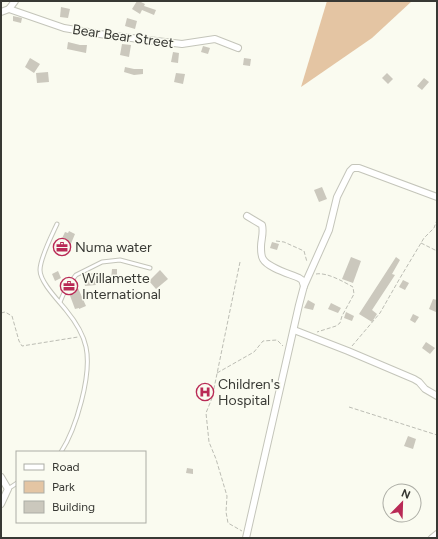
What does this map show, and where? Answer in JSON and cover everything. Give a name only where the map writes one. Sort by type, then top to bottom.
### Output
[{"type":"street","points":[[1,12],[10,9],[15,1]]},
{"type":"street","name":"Bear Bear Street","points":[[10,9],[64,28],[106,35],[182,44],[215,39],[238,48]]},
{"type":"street","points":[[247,536],[304,286],[329,230],[337,196],[350,170],[353,168],[359,168],[437,197]]},
{"type":"street","points":[[247,216],[262,225],[261,254],[264,261],[269,265],[299,278],[302,280],[304,286]]},
{"type":"street","points":[[294,330],[414,379],[425,389],[437,396]]},
{"type":"street","points":[[1,477],[8,489],[1,504]]},
{"type":"street","points":[[432,538],[437,534]]},
{"type":"lane","points":[[57,224],[44,252],[40,269],[43,280],[80,330],[86,346],[88,363],[84,388],[72,433],[62,451]]},
{"type":"lane","points":[[60,302],[66,288],[76,276],[102,262],[120,260],[150,268]]},
{"type":"lane","points":[[8,489],[16,484]]},
{"type":"path","points":[[348,351],[380,313],[421,244],[434,228],[437,220]]},
{"type":"path","points":[[276,242],[284,242],[304,251],[310,272],[330,276],[353,287],[354,294],[342,316],[340,323],[336,326],[308,335]]},
{"type":"path","points":[[421,244],[437,250]]},
{"type":"path","points":[[240,262],[212,398],[206,413],[209,442],[216,459],[227,496],[226,512],[228,523],[247,536]]},
{"type":"path","points":[[1,313],[5,312],[12,316],[19,341],[22,346],[83,337]]},
{"type":"path","points":[[217,373],[254,352],[263,341],[277,340],[289,352]]},
{"type":"path","points":[[349,407],[437,435]]},
{"type":"green space","points":[[327,1],[412,1],[372,38],[301,87]]},
{"type":"building","points":[[137,1],[145,4],[144,6],[156,10],[154,15],[142,10],[140,14],[132,9]]},
{"type":"building","points":[[61,7],[70,9],[68,18],[60,17]]},
{"type":"building","points":[[13,16],[22,18],[21,23],[13,21]]},
{"type":"building","points":[[127,18],[137,21],[135,29],[125,26]]},
{"type":"building","points":[[68,42],[87,45],[86,53],[67,49]]},
{"type":"building","points":[[122,44],[131,45],[129,57],[120,55]]},
{"type":"building","points":[[203,46],[210,48],[208,54],[201,52]]},
{"type":"building","points":[[173,52],[179,53],[178,63],[171,62]]},
{"type":"building","points":[[30,58],[40,64],[34,73],[25,67]]},
{"type":"building","points":[[244,58],[251,59],[250,66],[243,65]]},
{"type":"building","points":[[125,67],[143,69],[143,74],[134,75],[124,72]]},
{"type":"building","points":[[48,72],[49,82],[37,83],[36,73]]},
{"type":"building","points":[[176,73],[185,74],[183,84],[174,82]]},
{"type":"building","points":[[387,73],[393,79],[388,84],[382,78]]},
{"type":"building","points":[[424,78],[429,82],[422,90],[417,86]]},
{"type":"building","points":[[322,187],[327,199],[319,202],[314,190]]},
{"type":"building","points":[[69,231],[75,234],[67,253],[60,250],[61,248],[58,247],[65,232],[68,233]]},
{"type":"building","points":[[272,242],[279,244],[277,250],[270,248]]},
{"type":"building","points":[[351,257],[361,261],[353,283],[342,279]]},
{"type":"building","points":[[396,257],[400,260],[392,274],[395,275],[372,310],[377,314],[372,322],[359,314]]},
{"type":"building","points":[[112,269],[117,269],[117,281],[111,280]]},
{"type":"building","points":[[160,270],[168,279],[156,289],[149,281]]},
{"type":"building","points":[[58,271],[61,278],[55,281],[52,274]]},
{"type":"building","points":[[94,273],[96,285],[85,286],[83,275]]},
{"type":"building","points":[[403,280],[409,283],[405,290],[399,287]]},
{"type":"building","points":[[78,288],[86,306],[75,309],[69,293],[72,292],[71,290]]},
{"type":"building","points":[[433,299],[437,300],[436,312],[429,309]]},
{"type":"building","points":[[308,300],[315,304],[313,310],[304,308]]},
{"type":"building","points":[[331,303],[341,308],[338,313],[328,309]]},
{"type":"building","points":[[346,312],[354,316],[352,321],[344,318]]},
{"type":"building","points":[[413,314],[419,317],[415,323],[410,320]]},
{"type":"building","points":[[426,342],[435,348],[430,354],[422,348]]},
{"type":"building","points":[[408,436],[416,439],[413,449],[404,446]]},
{"type":"building","points":[[187,468],[193,469],[193,474],[186,473]]},
{"type":"place","name":"Numa water","points":[[62,247]]},
{"type":"place","name":"Willamette International","points":[[69,286]]},
{"type":"place","name":"Children's Hospital","points":[[205,392]]}]
